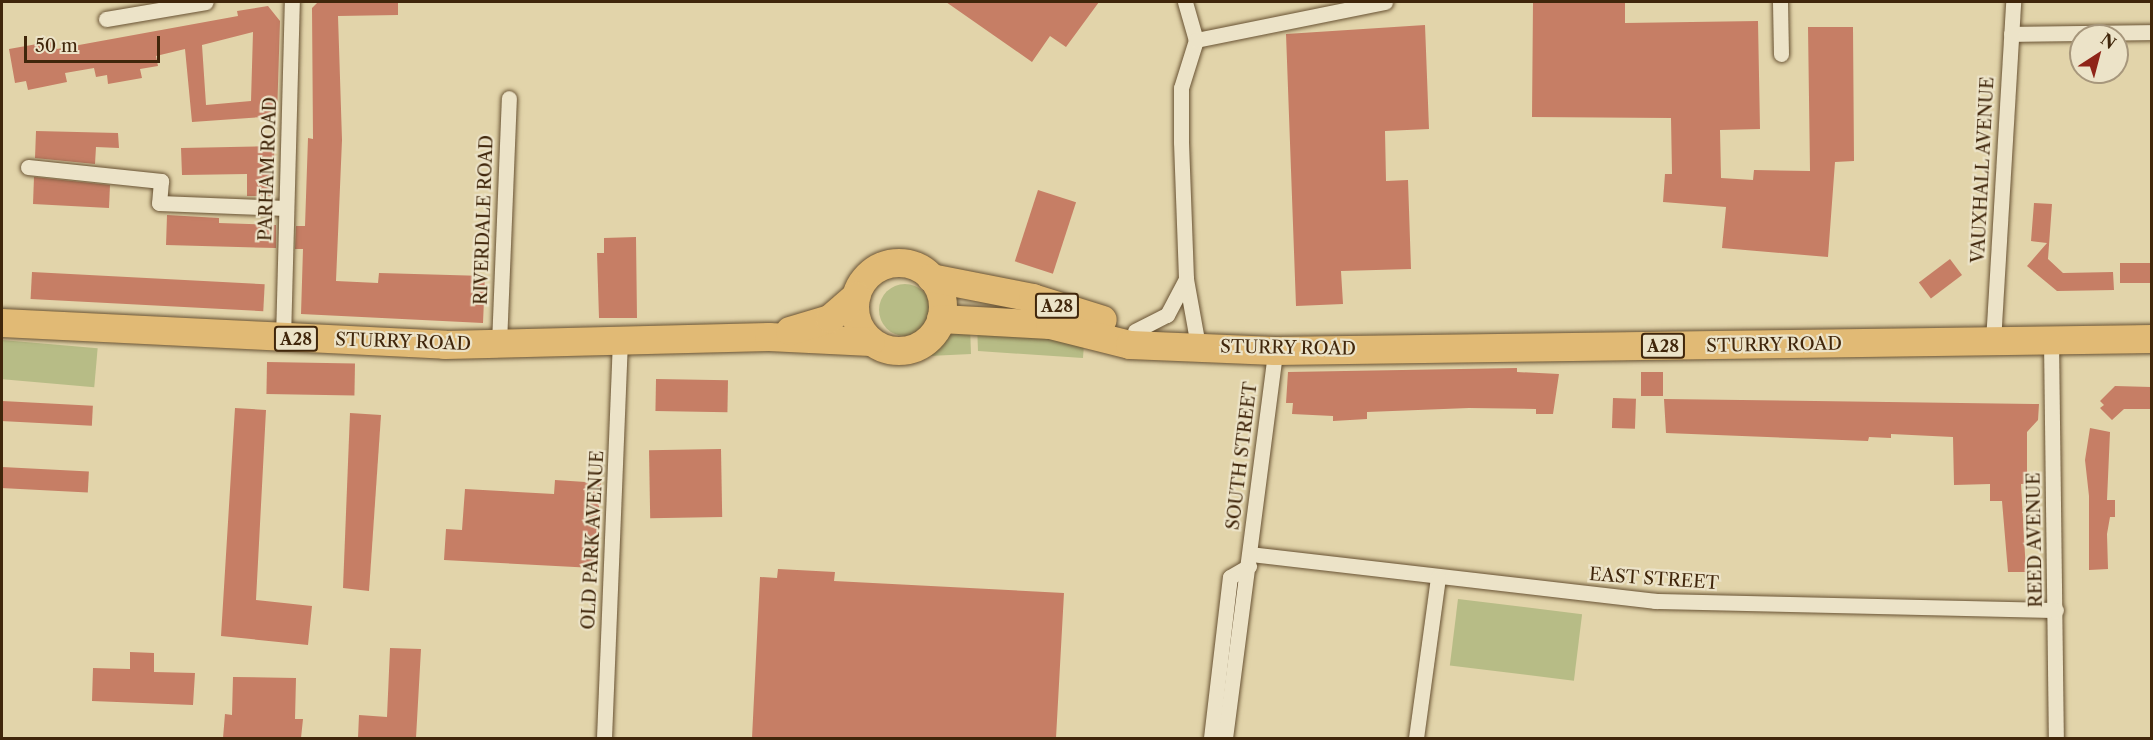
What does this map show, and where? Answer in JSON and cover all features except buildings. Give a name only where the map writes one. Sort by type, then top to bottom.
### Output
[{"type":"highway","name":"STURRY ROAD","points":[[769,338],[830,319],[856,296],[868,276],[883,266],[912,266],[931,278],[1033,298],[1190,346]]},
{"type":"highway","points":[[931,278],[942,304],[941,319]]},
{"type":"highway","points":[[856,296],[857,321],[871,342]]},
{"type":"highway","name":"STURRY ROAD","points":[[2,322],[283,339],[499,344],[769,338],[871,342],[889,350],[908,350],[930,338],[941,319],[1009,320],[1050,325],[1130,345],[1275,351],[2151,339]]},
{"type":"street","points":[[106,19],[166,5],[206,2]]},
{"type":"street","name":"PARHAM ROAD","points":[[283,339],[292,2]]},
{"type":"street","points":[[1185,2],[1196,40],[1181,88],[1190,346]]},
{"type":"street","points":[[1196,40],[1385,2]]},
{"type":"street","points":[[1780,2],[1781,54]]},
{"type":"street","name":"VAUXHALL AVENUE","points":[[1993,342],[2013,2]]},
{"type":"street","points":[[2011,34],[2151,32]]},
{"type":"street","name":"RIVERDALE ROAD","points":[[499,344],[509,98]]},
{"type":"street","points":[[28,167],[161,181],[159,203],[286,208]]},
{"type":"street","points":[[1135,331],[1167,315],[1186,279]]},
{"type":"street","name":"REED AVENUE","points":[[2051,340],[2056,738]]},
{"type":"street","name":"OLD PARK AVENUE","points":[[604,738],[620,343]]},
{"type":"street","name":"SOUTH STREET","points":[[1225,738],[1250,560],[1275,351]]},
{"type":"street","points":[[1211,738],[1230,577],[1250,560]]},
{"type":"street","name":"EAST STREET","points":[[1250,560],[1438,577],[1655,602],[2056,610]]},
{"type":"street","points":[[1416,738],[1438,577]]},
{"type":"green space","points":[[905,284],[915,286],[923,292],[929,300],[931,310],[929,320],[923,328],[915,334],[905,336],[895,334],[887,328],[881,320],[879,310],[881,300],[887,292],[895,286]]},
{"type":"green space","points":[[977,323],[1084,344],[1083,358],[978,351]]},
{"type":"green space","points":[[970,326],[971,354],[929,356],[940,340]]},
{"type":"green space","points":[[2,340],[98,348],[94,387],[2,379]]},
{"type":"green space","points":[[1458,599],[1582,614],[1574,681],[1450,666]]}]
